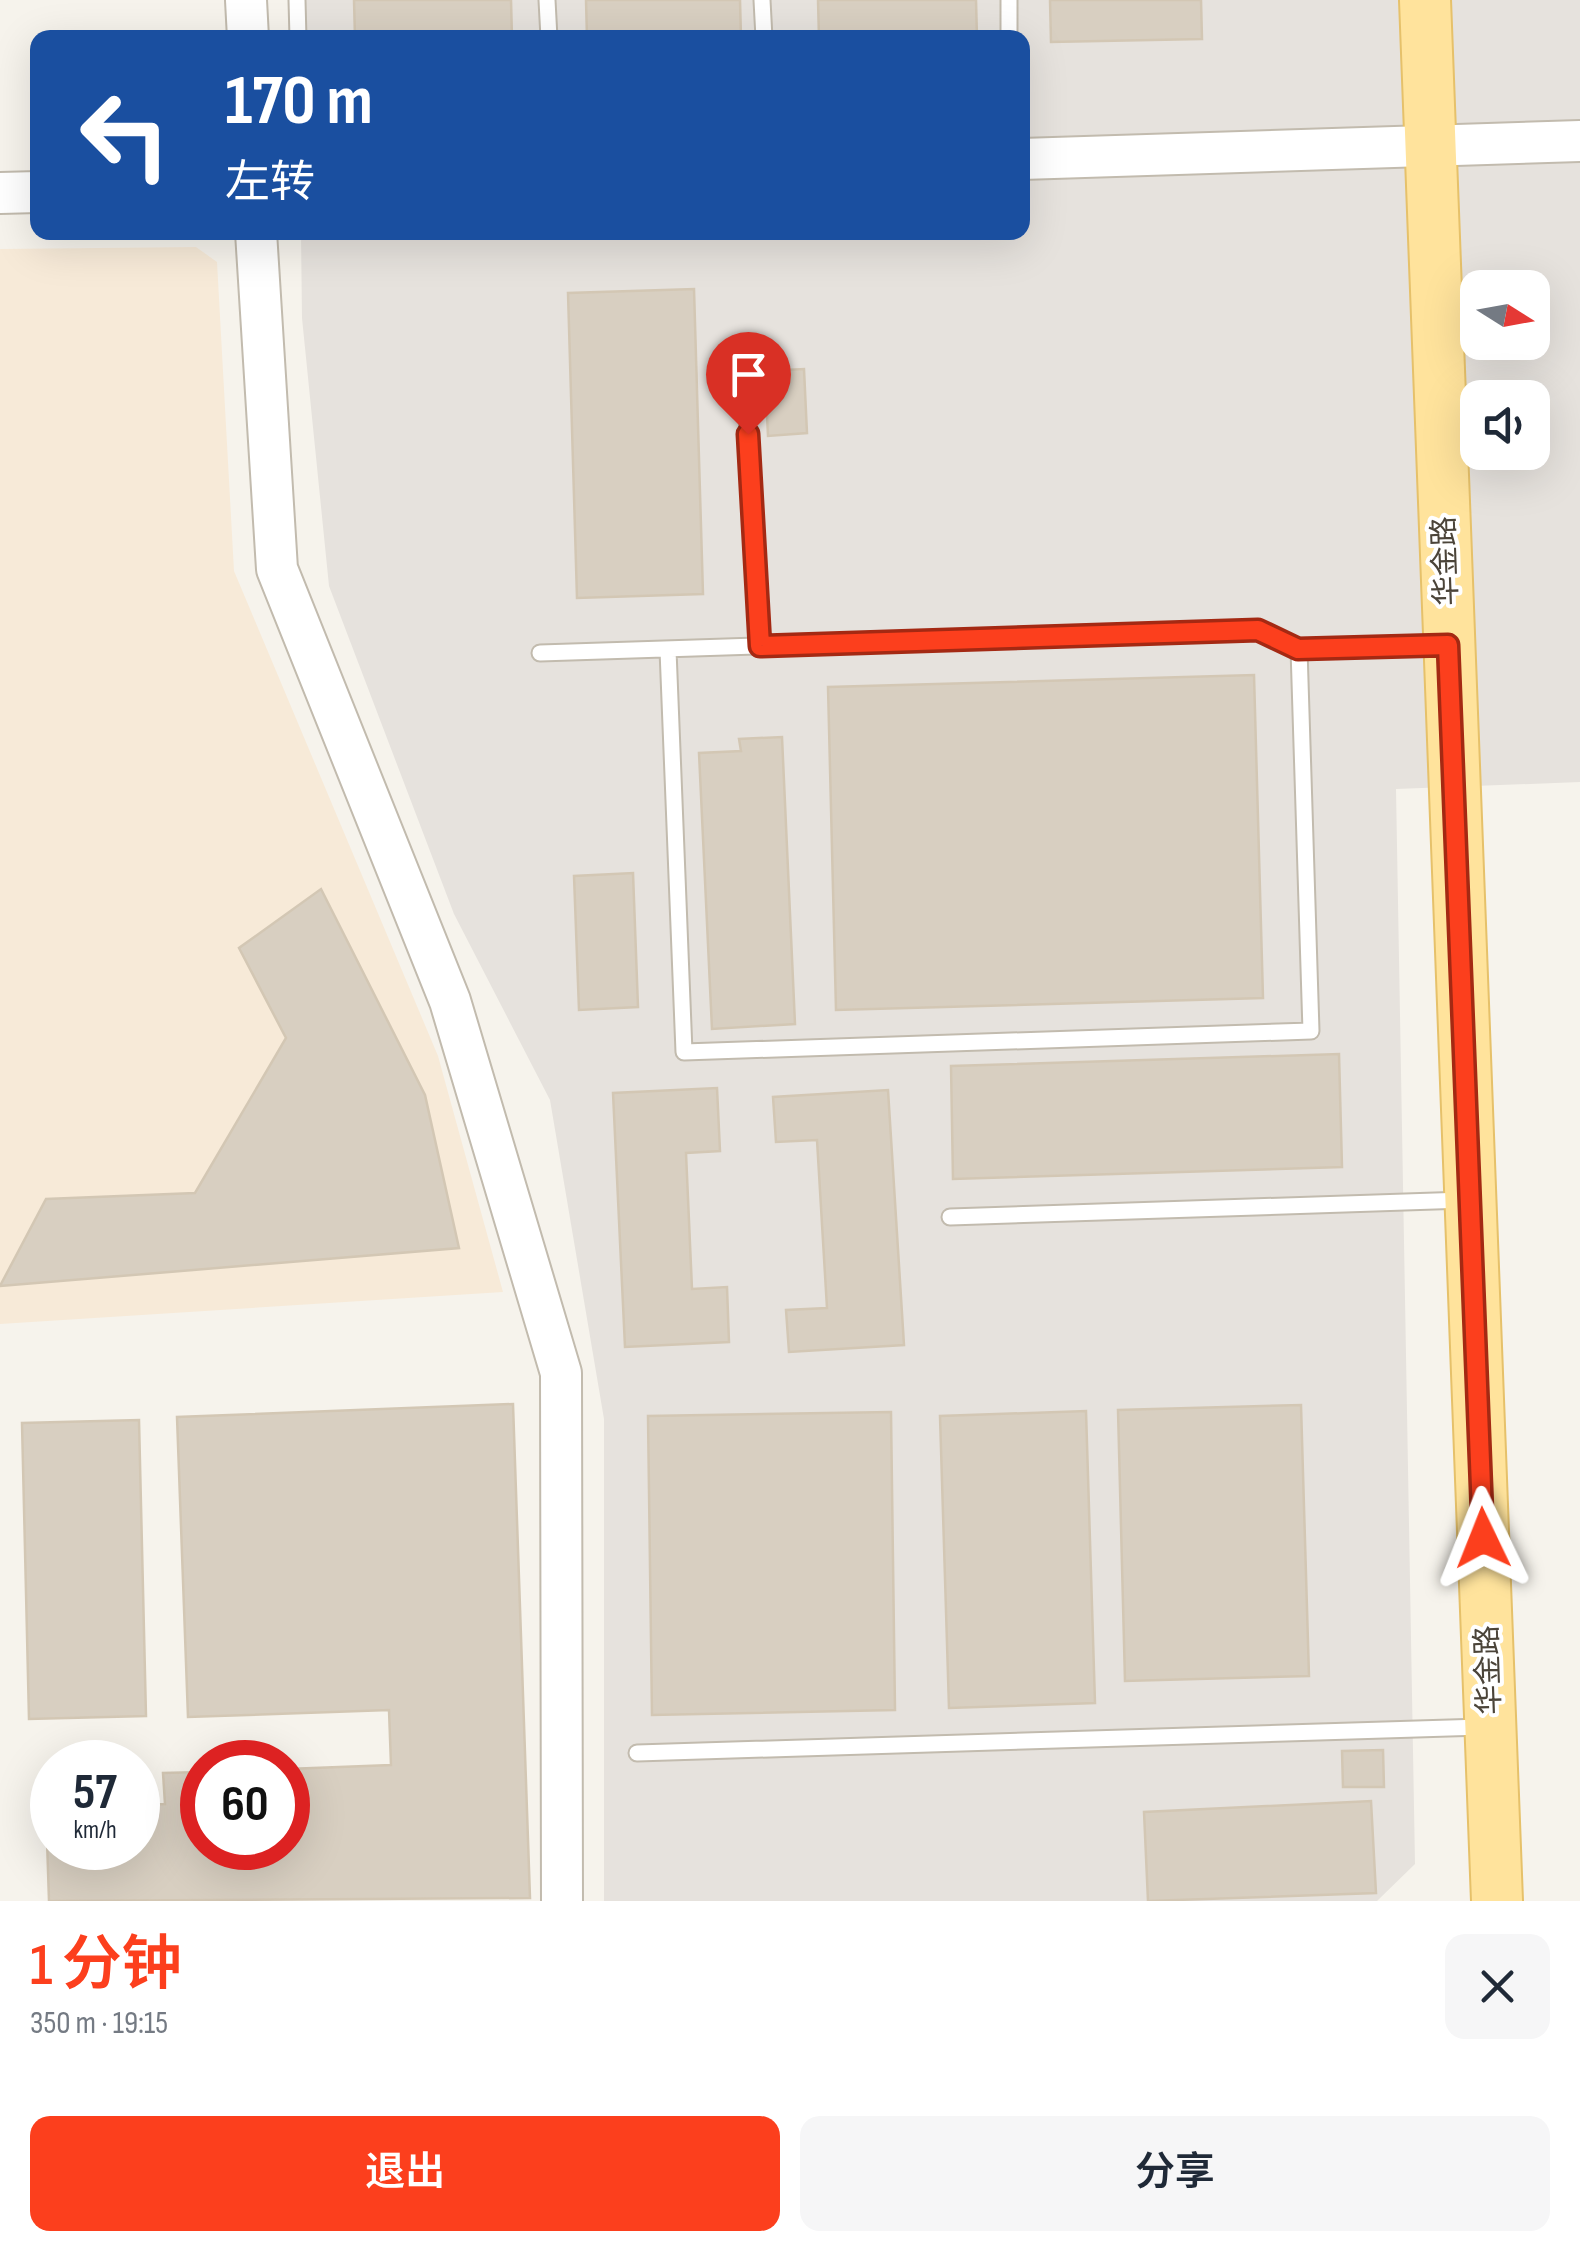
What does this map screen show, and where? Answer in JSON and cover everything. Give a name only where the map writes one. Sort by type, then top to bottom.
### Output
[{"type":"main road","name":"华金路","points":[[1425,0],[1497,1901]]},
{"type":"street","points":[[246,0],[248,30]]},
{"type":"street","points":[[1030,159],[1580,140]]},
{"type":"street","points":[[0,193],[30,192]]},
{"type":"street","points":[[256,240],[277,568],[450,1001],[561,1373],[562,1901]]},
{"type":"lane","points":[[297,0],[298,30]]},
{"type":"lane","points":[[548,0],[549,30]]},
{"type":"lane","points":[[762,0],[764,30]]},
{"type":"lane","points":[[1008,0],[1010,30]]},
{"type":"lane","points":[[746,398],[760,646]]},
{"type":"lane","points":[[540,652],[1258,630],[1298,649],[1448,645]]},
{"type":"lane","points":[[668,650],[684,1052],[1310,1031],[1298,649]]},
{"type":"lane","points":[[950,1216],[1470,1200]]},
{"type":"lane","points":[[637,1753],[1490,1727]]},
{"type":"shaded area","points":[[297,0],[1580,0],[1580,782],[1396,789],[1415,1864],[1377,1901],[604,1901],[604,1419],[550,1100],[454,914],[329,586],[302,318],[301,240],[1030,240],[1030,30],[298,30]]},
{"type":"shaded area","points":[[196,247],[217,262],[234,571],[438,1056],[503,1292],[0,1324],[0,249]]},
{"type":"building","points":[[354,0],[511,0],[512,30],[355,30]]},
{"type":"building","points":[[586,0],[740,0],[741,30],[587,30]]},
{"type":"building","points":[[818,0],[976,0],[977,30],[819,30]]},
{"type":"building","points":[[1050,0],[1201,0],[1202,39],[1051,42]]},
{"type":"building","points":[[694,289],[703,594],[577,598],[568,293]]},
{"type":"building","points":[[804,369],[807,433],[768,436],[765,371]]},
{"type":"building","points":[[1254,675],[1263,998],[836,1010],[828,687]]},
{"type":"building","points":[[782,737],[795,1024],[712,1029],[699,753],[741,751],[739,739]]},
{"type":"building","points":[[633,873],[638,1007],[579,1010],[574,876]]},
{"type":"building","points":[[321,889],[425,1095],[459,1248],[0,1286],[46,1199],[195,1193],[286,1038],[239,948]]},
{"type":"building","points":[[1339,1054],[1342,1167],[953,1179],[951,1066]]},
{"type":"building","points":[[717,1088],[720,1151],[686,1153],[692,1289],[727,1287],[729,1342],[625,1347],[613,1093]]},
{"type":"building","points":[[888,1090],[904,1345],[789,1352],[786,1310],[827,1308],[817,1140],[776,1142],[773,1097]]},
{"type":"building","points":[[513,1404],[530,1898],[49,1901],[48,1870],[160,1870],[163,1773],[180,1773],[180,1870],[310,1870],[310,1768],[391,1765],[389,1710],[188,1717],[177,1417]]},
{"type":"building","points":[[1301,1405],[1309,1676],[1125,1681],[1118,1410]]},
{"type":"building","points":[[1086,1411],[1095,1703],[949,1708],[940,1416]]},
{"type":"building","points":[[891,1412],[895,1710],[652,1715],[648,1416]]},
{"type":"building","points":[[139,1420],[146,1716],[29,1719],[22,1423]]},
{"type":"building","points":[[1383,1750],[1384,1787],[1343,1787],[1342,1751]]},
{"type":"building","points":[[1371,1801],[1376,1893],[1148,1901],[1144,1812]]},
{"type":"route","points":[[748,434],[760,646],[1258,630],[1298,649],[1448,645],[1483,1538]]}]
